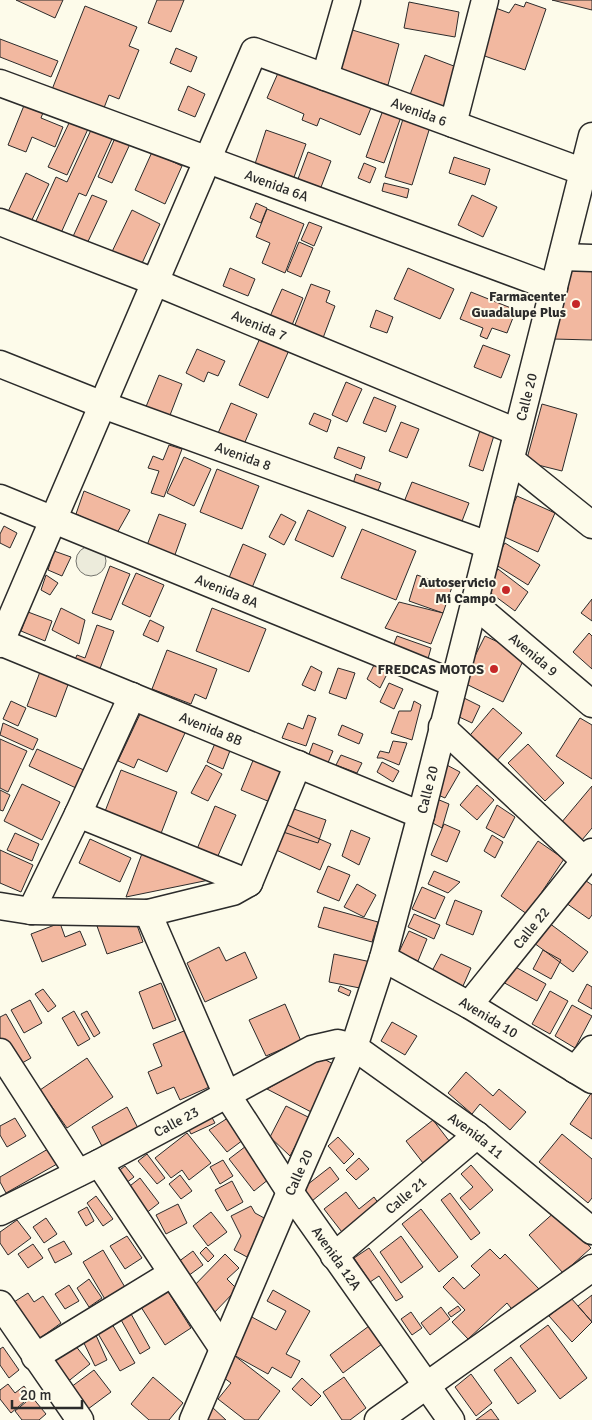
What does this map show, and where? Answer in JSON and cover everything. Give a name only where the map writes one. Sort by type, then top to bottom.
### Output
[{"type":"street","points":[[325,77],[347,0]]},
{"type":"street","points":[[453,124],[485,0]]},
{"type":"street","name":"Avenida 6","points":[[208,160],[254,51],[584,172]]},
{"type":"street","name":"Avenida 6A","points":[[0,83],[554,288]]},
{"type":"street","name":"Calle 20","points":[[193,1420],[354,1047],[383,958],[421,815],[592,136]]},
{"type":"street","points":[[0,642],[208,160]]},
{"type":"street","name":"Avenida 7","points":[[0,222],[155,282],[517,432]]},
{"type":"street","points":[[562,257],[592,258]]},
{"type":"street","name":"Avenida 8","points":[[0,364],[103,405],[488,545]]},
{"type":"street","points":[[511,460],[592,525]]},
{"type":"street","name":"Avenida 8A","points":[[0,498],[453,683]]},
{"type":"street","name":"Avenida 9","points":[[474,604],[592,704]]},
{"type":"street","name":"Avenida 8B","points":[[0,642],[421,815]]},
{"type":"street","points":[[31,911],[132,696]]},
{"type":"street","points":[[442,727],[588,857]]},
{"type":"street","points":[[0,906],[31,911],[148,913],[233,892],[249,883],[298,764]]},
{"type":"street","points":[[78,814],[249,883]]},
{"type":"street","name":"Calle 22","points":[[469,1005],[588,857]]},
{"type":"street","name":"Avenida 12A","points":[[148,913],[226,1093],[334,1256],[451,1420]]},
{"type":"street","name":"Avenida 10","points":[[383,958],[469,1005],[583,1075]]},
{"type":"street","name":"Calle 23","points":[[0,1212],[89,1168],[312,1048],[338,1043],[354,1047]]},
{"type":"street","name":"Avenida 11","points":[[354,1047],[477,1135],[592,1231]]},
{"type":"street","points":[[583,1075],[592,1049]]},
{"type":"street","points":[[0,1052],[171,1274],[223,1349]]},
{"type":"street","name":"Calle 21","points":[[334,1256],[477,1135]]},
{"type":"street","points":[[378,1420],[592,1268]]},
{"type":"street","points":[[35,1357],[171,1274]]},
{"type":"street","points":[[1,1308],[35,1357],[69,1416]]},
{"type":"shaded area","points":[[91,546],[101,551],[106,561],[101,571],[91,576],[81,571],[76,561],[81,551]]},
{"type":"building","points":[[16,0],[63,0],[55,18]]},
{"type":"building","points":[[157,0],[184,0],[171,32],[148,23]]},
{"type":"building","points":[[552,0],[592,0],[592,10]]},
{"type":"building","points":[[409,2],[459,12],[455,37],[404,28]]},
{"type":"building","points":[[526,2],[546,9],[525,70],[476,53],[493,7],[509,13],[515,4],[524,7]]},
{"type":"building","points":[[85,6],[137,27],[129,46],[139,50],[119,99],[109,95],[102,113],[51,92]]},
{"type":"building","points":[[349,29],[399,44],[388,85],[337,70]]},
{"type":"building","points":[[0,39],[58,61],[51,77],[0,57]]},
{"type":"building","points":[[176,48],[197,57],[191,72],[170,63]]},
{"type":"building","points":[[425,55],[459,68],[442,113],[408,100]]},
{"type":"building","points":[[282,64],[373,103],[360,135],[320,118],[317,126],[302,120],[304,114],[267,98]]},
{"type":"building","points":[[188,86],[205,94],[195,117],[178,110]]},
{"type":"building","points":[[25,103],[44,110],[41,118],[63,127],[55,147],[32,137],[26,152],[8,145]]},
{"type":"building","points":[[383,110],[401,117],[384,163],[366,157]]},
{"type":"building","points":[[403,119],[430,127],[412,185],[385,177]]},
{"type":"building","points":[[70,121],[88,129],[67,175],[48,167]]},
{"type":"building","points":[[91,130],[112,139],[86,196],[79,193],[61,233],[36,221],[56,177],[67,182]]},
{"type":"building","points":[[266,130],[306,144],[293,180],[254,167]]},
{"type":"building","points":[[115,138],[130,144],[112,183],[98,177]]},
{"type":"building","points":[[152,152],[182,166],[165,204],[135,190]]},
{"type":"building","points":[[308,152],[331,161],[318,195],[295,187]]},
{"type":"building","points":[[454,157],[490,169],[485,185],[449,173]]},
{"type":"building","points":[[364,163],[376,168],[370,183],[358,178]]},
{"type":"building","points":[[26,173],[49,184],[29,226],[6,216]]},
{"type":"building","points":[[384,183],[409,189],[407,198],[382,191]]},
{"type":"building","points":[[92,195],[107,201],[84,250],[70,243]]},
{"type":"building","points":[[472,195],[497,207],[483,237],[458,225]]},
{"type":"building","points":[[256,203],[267,208],[261,223],[250,218]]},
{"type":"building","points":[[267,209],[304,224],[285,273],[262,263],[270,243],[256,237]]},
{"type":"building","points":[[132,210],[160,224],[138,272],[109,258]]},
{"type":"building","points":[[309,222],[322,227],[314,246],[301,240]]},
{"type":"building","points":[[299,242],[313,248],[301,277],[287,271]]},
{"type":"building","points":[[230,268],[255,279],[248,296],[223,286]]},
{"type":"building","points":[[408,268],[454,289],[440,319],[394,299]]},
{"type":"building","name":"Farmacenter Guadalupe Plus","points":[[568,268],[592,269],[592,340],[553,339]]},
{"type":"building","points":[[311,284],[330,291],[326,302],[335,306],[320,346],[291,335]]},
{"type":"building","points":[[282,289],[303,298],[290,330],[268,321]]},
{"type":"building","points":[[471,292],[516,310],[507,333],[492,328],[487,339],[480,336],[483,328],[460,319]]},
{"type":"building","points":[[376,310],[393,317],[387,333],[370,327]]},
{"type":"building","points":[[261,336],[290,348],[268,398],[239,385]]},
{"type":"building","points":[[483,345],[510,355],[501,378],[474,367]]},
{"type":"building","points":[[197,349],[225,361],[218,376],[208,372],[204,382],[186,373]]},
{"type":"building","points":[[159,375],[182,384],[167,423],[143,414]]},
{"type":"building","points":[[346,382],[362,389],[347,422],[332,415]]},
{"type":"building","points":[[374,397],[396,406],[386,432],[363,423]]},
{"type":"building","points":[[231,403],[257,414],[242,449],[216,438]]},
{"type":"building","points":[[542,404],[577,414],[562,471],[526,462]]},
{"type":"building","points":[[314,413],[331,420],[327,432],[309,424]]},
{"type":"building","points":[[401,422],[419,429],[407,458],[389,451]]},
{"type":"building","points":[[482,424],[496,429],[483,471],[469,466]]},
{"type":"building","points":[[169,445],[182,449],[164,497],[151,493],[159,471],[148,468],[153,456],[163,460]]},
{"type":"building","points":[[338,447],[365,457],[361,469],[334,458]]},
{"type":"building","points":[[184,457],[211,469],[194,506],[167,493]]},
{"type":"building","points":[[217,469],[259,486],[242,529],[200,512]]},
{"type":"building","points":[[356,474],[381,483],[376,496],[352,487]]},
{"type":"building","points":[[412,482],[469,503],[459,529],[402,507]]},
{"type":"building","points":[[84,491],[130,510],[117,533],[76,514]]},
{"type":"building","points":[[517,496],[555,513],[538,552],[500,535]]},
{"type":"building","points":[[308,510],[346,527],[333,557],[295,540]]},
{"type":"building","points":[[159,514],[186,524],[172,563],[144,553]]},
{"type":"building","points":[[281,514],[296,522],[284,545],[269,537]]},
{"type":"building","points":[[4,526],[17,533],[10,548],[0,543],[0,534]]},
{"type":"building","points":[[362,529],[416,551],[396,600],[341,578]]},
{"type":"building","points":[[505,543],[540,565],[528,585],[493,563]]},
{"type":"building","points":[[243,544],[266,554],[249,595],[226,585]]},
{"type":"building","points":[[54,551],[71,557],[62,576],[48,570]]},
{"type":"building","points":[[110,566],[130,574],[111,620],[92,613]]},
{"type":"building","name":"Autoservicio Mi Campo","points":[[498,569],[528,592],[515,611],[484,588]]},
{"type":"building","points":[[136,573],[164,585],[150,617],[122,604]]},
{"type":"building","points":[[46,575],[58,583],[50,595],[41,590]]},
{"type":"building","points":[[417,575],[452,587],[443,613],[409,601]]},
{"type":"building","points":[[592,599],[592,621],[581,613]]},
{"type":"building","points":[[399,602],[443,613],[431,644],[385,628]]},
{"type":"building","points":[[61,608],[85,620],[79,644],[52,630]]},
{"type":"building","points":[[212,608],[266,629],[249,672],[196,651]]},
{"type":"building","points":[[28,612],[52,621],[45,641],[21,631]]},
{"type":"building","points":[[150,620],[164,627],[158,642],[143,635]]},
{"type":"building","points":[[97,625],[114,631],[98,674],[73,664],[77,655],[85,658]]},
{"type":"building","points":[[589,633],[592,636],[592,669],[573,652]]},
{"type":"building","points":[[397,636],[431,648],[426,666],[391,651]]},
{"type":"building","name":"FREDCAS MOTOS","points":[[485,636],[526,655],[503,702],[462,682]]},
{"type":"building","points":[[167,650],[217,669],[206,699],[195,694],[191,704],[152,689]]},
{"type":"building","points":[[43,664],[72,674],[56,717],[27,706]]},
{"type":"building","points":[[374,665],[389,670],[380,688],[367,679]]},
{"type":"building","points":[[311,666],[322,672],[315,691],[302,685]]},
{"type":"building","points":[[338,668],[355,673],[346,699],[329,693]]},
{"type":"building","points":[[389,683],[403,689],[394,709],[380,702]]},
{"type":"building","points":[[464,698],[480,706],[472,723],[455,715]]},
{"type":"building","points":[[11,701],[26,708],[18,726],[3,719]]},
{"type":"building","points":[[414,701],[421,705],[412,740],[391,733],[399,711],[411,711]]},
{"type":"building","points":[[493,708],[522,733],[494,764],[466,740]]},
{"type":"building","points":[[141,712],[185,733],[167,772],[138,759],[134,768],[118,761]]},
{"type":"building","points":[[308,715],[316,718],[306,746],[282,738],[288,723],[303,729]]},
{"type":"building","points":[[580,718],[592,725],[592,779],[556,756]]},
{"type":"building","points":[[3,723],[38,739],[33,750],[0,735]]},
{"type":"building","points":[[342,725],[363,734],[359,744],[338,735]]},
{"type":"building","points":[[0,739],[27,751],[8,792],[0,788]]},
{"type":"building","points":[[216,741],[231,748],[223,769],[207,762]]},
{"type":"building","points":[[393,741],[407,743],[399,765],[382,758],[377,758],[380,751],[389,753]]},
{"type":"building","points":[[313,743],[333,751],[327,765],[308,757]]},
{"type":"building","points":[[528,744],[564,783],[545,801],[508,763]]},
{"type":"building","points":[[37,749],[84,770],[76,788],[29,766]]},
{"type":"building","points":[[341,755],[362,763],[357,773],[336,765]]},
{"type":"building","points":[[254,758],[284,770],[270,802],[241,790]]},
{"type":"building","points":[[382,762],[399,771],[393,782],[377,772]]},
{"type":"building","points":[[443,763],[460,772],[445,798],[429,791]]},
{"type":"building","points":[[206,765],[222,774],[208,801],[191,793]]},
{"type":"building","points":[[121,770],[177,792],[160,836],[104,814]]},
{"type":"building","points":[[22,784],[60,802],[42,840],[4,821]]},
{"type":"building","points":[[477,785],[494,800],[477,820],[460,805]]},
{"type":"building","points":[[592,786],[592,828],[582,840],[561,823]]},
{"type":"building","points":[[0,790],[10,795],[3,811],[0,810]]},
{"type":"building","points":[[432,797],[449,804],[442,828],[425,819]]},
{"type":"building","points":[[497,805],[515,817],[504,838],[486,828]]},
{"type":"building","points":[[215,806],[236,815],[217,858],[197,849]]},
{"type":"building","points":[[291,808],[326,820],[318,843],[283,832]]},
{"type":"building","points":[[285,824],[331,844],[320,870],[274,849]]},
{"type":"building","points":[[444,824],[460,831],[447,862],[431,855]]},
{"type":"building","points":[[351,830],[370,838],[359,865],[342,856]]},
{"type":"building","points":[[15,833],[39,844],[32,861],[7,850]]},
{"type":"building","points":[[492,835],[503,842],[495,858],[484,851]]},
{"type":"building","points":[[90,839],[131,858],[120,882],[79,863]]},
{"type":"building","points":[[538,841],[564,859],[527,914],[501,896]]},
{"type":"building","points":[[144,848],[214,879],[126,897]]},
{"type":"building","points":[[0,850],[33,865],[21,892],[0,883]]},
{"type":"building","points":[[328,866],[350,875],[339,901],[317,892]]},
{"type":"building","points":[[434,871],[460,882],[448,893],[428,884]]},
{"type":"building","points":[[579,876],[592,885],[592,915],[589,919],[563,901]]},
{"type":"building","points":[[357,884],[376,895],[364,917],[344,907]]},
{"type":"building","points":[[422,887],[445,897],[435,919],[412,909]]},
{"type":"building","points":[[455,900],[482,911],[473,935],[446,924]]},
{"type":"building","points":[[324,907],[378,922],[372,942],[318,927]]},
{"type":"building","points":[[133,914],[143,942],[107,954],[97,926]]},
{"type":"building","points":[[414,914],[440,925],[434,939],[408,927]]},
{"type":"building","points":[[545,920],[588,952],[573,972],[530,940]]},
{"type":"building","points":[[60,923],[65,937],[80,931],[86,945],[42,962],[31,934]]},
{"type":"building","points":[[409,931],[427,939],[418,961],[399,952]]},
{"type":"building","points":[[219,947],[226,961],[245,952],[257,978],[205,1002],[187,963]]},
{"type":"building","points":[[543,950],[561,960],[551,979],[533,969]]},
{"type":"building","points":[[334,954],[371,962],[365,989],[329,982]]},
{"type":"building","points":[[441,954],[471,968],[463,986],[432,971]]},
{"type":"building","points":[[510,964],[546,984],[537,1001],[501,981]]},
{"type":"building","points":[[161,983],[176,1020],[153,1029],[139,992]]},
{"type":"building","points":[[587,984],[592,987],[592,1009],[578,1001]]},
{"type":"building","points":[[340,986],[351,991],[349,996],[338,991]]},
{"type":"building","points":[[43,989],[56,1006],[48,1012],[35,994]]},
{"type":"building","points":[[550,991],[568,1001],[550,1034],[532,1024]]},
{"type":"building","points":[[30,1000],[42,1023],[24,1033],[11,1010]]},
{"type":"building","points":[[285,1004],[301,1041],[266,1056],[249,1020]]},
{"type":"building","points":[[572,1005],[592,1016],[575,1048],[555,1036]]},
{"type":"building","points":[[74,1011],[90,1039],[78,1046],[62,1018]]},
{"type":"building","points":[[87,1011],[100,1033],[94,1037],[81,1014]]},
{"type":"building","points":[[6,1014],[31,1058],[15,1067],[0,1039],[0,1017]]},
{"type":"building","points":[[392,1022],[417,1036],[405,1055],[381,1041]]},
{"type":"building","points":[[191,1028],[216,1084],[180,1100],[174,1087],[157,1094],[148,1072],[162,1066],[153,1044]]},
{"type":"building","points":[[87,1058],[113,1097],[67,1128],[40,1090]]},
{"type":"building","points":[[322,1058],[335,1065],[315,1114],[267,1089]]},
{"type":"building","points":[[466,1072],[493,1096],[499,1089],[526,1112],[510,1130],[480,1104],[472,1114],[448,1093]]},
{"type":"building","points":[[592,1092],[592,1139],[570,1124]]},
{"type":"building","points":[[286,1106],[310,1118],[290,1156],[270,1137]]},
{"type":"building","points":[[127,1107],[138,1128],[103,1148],[92,1127]]},
{"type":"building","points":[[210,1114],[215,1123],[191,1134],[187,1126]]},
{"type":"building","points":[[231,1116],[247,1137],[227,1152],[209,1130]]},
{"type":"building","points":[[15,1118],[26,1136],[7,1147],[0,1135],[0,1126]]},
{"type":"building","points":[[433,1120],[450,1142],[423,1163],[406,1141]]},
{"type":"building","points":[[187,1133],[211,1163],[189,1180],[182,1170],[171,1178],[155,1158]]},
{"type":"building","points":[[562,1134],[592,1159],[592,1198],[588,1203],[539,1162]]},
{"type":"building","points":[[338,1137],[354,1154],[344,1164],[328,1146]]},
{"type":"building","points":[[250,1143],[274,1175],[254,1191],[229,1159]]},
{"type":"building","points":[[48,1149],[57,1164],[6,1193],[0,1182],[0,1177]]},
{"type":"building","points":[[147,1154],[165,1178],[157,1184],[138,1161]]},
{"type":"building","points":[[359,1158],[369,1169],[356,1180],[346,1170]]},
{"type":"building","points":[[223,1160],[233,1176],[220,1184],[210,1167]]},
{"type":"building","points":[[471,1165],[493,1190],[470,1210],[460,1198],[473,1187],[461,1174]]},
{"type":"building","points":[[125,1166],[134,1177],[126,1183],[117,1172]]},
{"type":"building","points":[[330,1167],[339,1179],[312,1201],[303,1188]]},
{"type":"building","points":[[180,1175],[192,1191],[181,1199],[169,1184]]},
{"type":"building","points":[[140,1178],[159,1203],[145,1214],[126,1189]]},
{"type":"building","points":[[232,1181],[243,1202],[227,1211],[215,1190]]},
{"type":"building","points":[[346,1192],[359,1209],[374,1197],[381,1207],[345,1236],[324,1209]]},
{"type":"building","points":[[450,1193],[480,1233],[471,1240],[441,1200]]},
{"type":"building","points":[[96,1196],[113,1219],[103,1226],[87,1203]]},
{"type":"building","points":[[178,1204],[187,1223],[166,1234],[156,1215]]},
{"type":"building","points":[[251,1206],[255,1213],[266,1219],[247,1257],[234,1250],[241,1236],[231,1216]]},
{"type":"building","points":[[87,1207],[94,1221],[86,1226],[78,1212]]},
{"type":"building","points":[[421,1209],[458,1257],[439,1272],[402,1224]]},
{"type":"building","points":[[557,1210],[591,1248],[563,1273],[529,1235]]},
{"type":"building","points":[[211,1212],[227,1232],[208,1246],[193,1226]]},
{"type":"building","points":[[46,1218],[57,1234],[44,1243],[33,1227]]},
{"type":"building","points":[[17,1220],[31,1238],[8,1255],[0,1243],[0,1232]]},
{"type":"building","points":[[127,1236],[142,1258],[125,1269],[110,1246]]},
{"type":"building","points":[[401,1236],[423,1267],[401,1283],[380,1252]]},
{"type":"building","points":[[64,1241],[72,1254],[55,1263],[48,1249]]},
{"type":"building","points":[[33,1244],[43,1258],[28,1268],[18,1254]]},
{"type":"building","points":[[206,1247],[214,1256],[208,1262],[200,1253]]},
{"type":"building","points":[[369,1248],[403,1297],[396,1301],[379,1276],[370,1282],[354,1258]]},
{"type":"building","points":[[490,1249],[500,1259],[505,1254],[540,1290],[515,1313],[507,1303],[468,1339],[452,1322],[465,1310],[443,1287],[453,1277],[464,1289],[480,1275],[471,1266]]},
{"type":"building","points":[[103,1250],[126,1289],[106,1301],[83,1262]]},
{"type":"building","points":[[193,1251],[203,1265],[188,1276],[178,1262]]},
{"type":"building","points":[[225,1254],[239,1268],[227,1279],[237,1289],[212,1315],[189,1291]]},
{"type":"building","points":[[89,1279],[102,1298],[89,1307],[77,1288]]},
{"type":"building","points":[[69,1285],[79,1301],[65,1309],[55,1294]]},
{"type":"building","points":[[167,1290],[191,1328],[165,1345],[141,1307]]},
{"type":"building","points":[[273,1290],[310,1311],[286,1354],[300,1361],[291,1378],[272,1367],[268,1374],[230,1353],[250,1316],[276,1330],[286,1311],[267,1301]]},
{"type":"building","points":[[28,1293],[34,1302],[43,1296],[61,1323],[39,1339],[14,1302]]},
{"type":"building","points":[[592,1295],[592,1322],[578,1306]]},
{"type":"building","points":[[571,1298],[592,1322],[572,1342],[549,1316]]},
{"type":"building","points":[[458,1306],[461,1310],[451,1317],[448,1313]]},
{"type":"building","points":[[441,1307],[450,1319],[430,1335],[421,1323]]},
{"type":"building","points":[[130,1312],[150,1348],[140,1354],[120,1318]]},
{"type":"building","points":[[411,1312],[422,1328],[412,1335],[401,1319]]},
{"type":"building","points":[[112,1324],[135,1363],[120,1371],[97,1332]]},
{"type":"building","points":[[548,1325],[587,1378],[560,1399],[520,1346]]},
{"type":"building","points":[[369,1326],[382,1344],[343,1373],[330,1355]]},
{"type":"building","points":[[95,1333],[107,1360],[95,1366],[82,1339]]},
{"type":"building","points":[[71,1340],[90,1364],[66,1383],[47,1359]]},
{"type":"building","points":[[3,1347],[19,1370],[9,1378],[0,1365],[0,1349]]},
{"type":"building","points":[[235,1356],[280,1391],[258,1420],[245,1420],[218,1399],[231,1383],[220,1375]]},
{"type":"building","points":[[511,1357],[536,1391],[518,1404],[494,1370]]},
{"type":"building","points":[[94,1370],[111,1392],[84,1412],[67,1390]]},
{"type":"building","points":[[471,1374],[492,1403],[476,1416],[455,1387]]},
{"type":"building","points":[[153,1377],[183,1403],[169,1420],[149,1420],[131,1404]]},
{"type":"building","points":[[344,1377],[366,1408],[350,1420],[342,1420],[323,1392]]},
{"type":"building","points":[[302,1378],[321,1396],[311,1406],[292,1389]]},
{"type":"building","points":[[8,1384],[15,1393],[24,1386],[31,1396],[11,1413],[0,1399],[0,1390]]},
{"type":"building","points":[[32,1397],[46,1414],[39,1420],[22,1420],[15,1411]]},
{"type":"building","points":[[212,1407],[226,1420],[200,1420]]},
{"type":"building","points":[[491,1409],[499,1420],[476,1420]]},
{"type":"place","name":"Farmacenter Guadalupe Plus","points":[[576,304]]},
{"type":"place","name":"Autoservicio Mi Campo","points":[[506,590]]},
{"type":"place","name":"FREDCAS MOTOS","points":[[494,669]]}]
